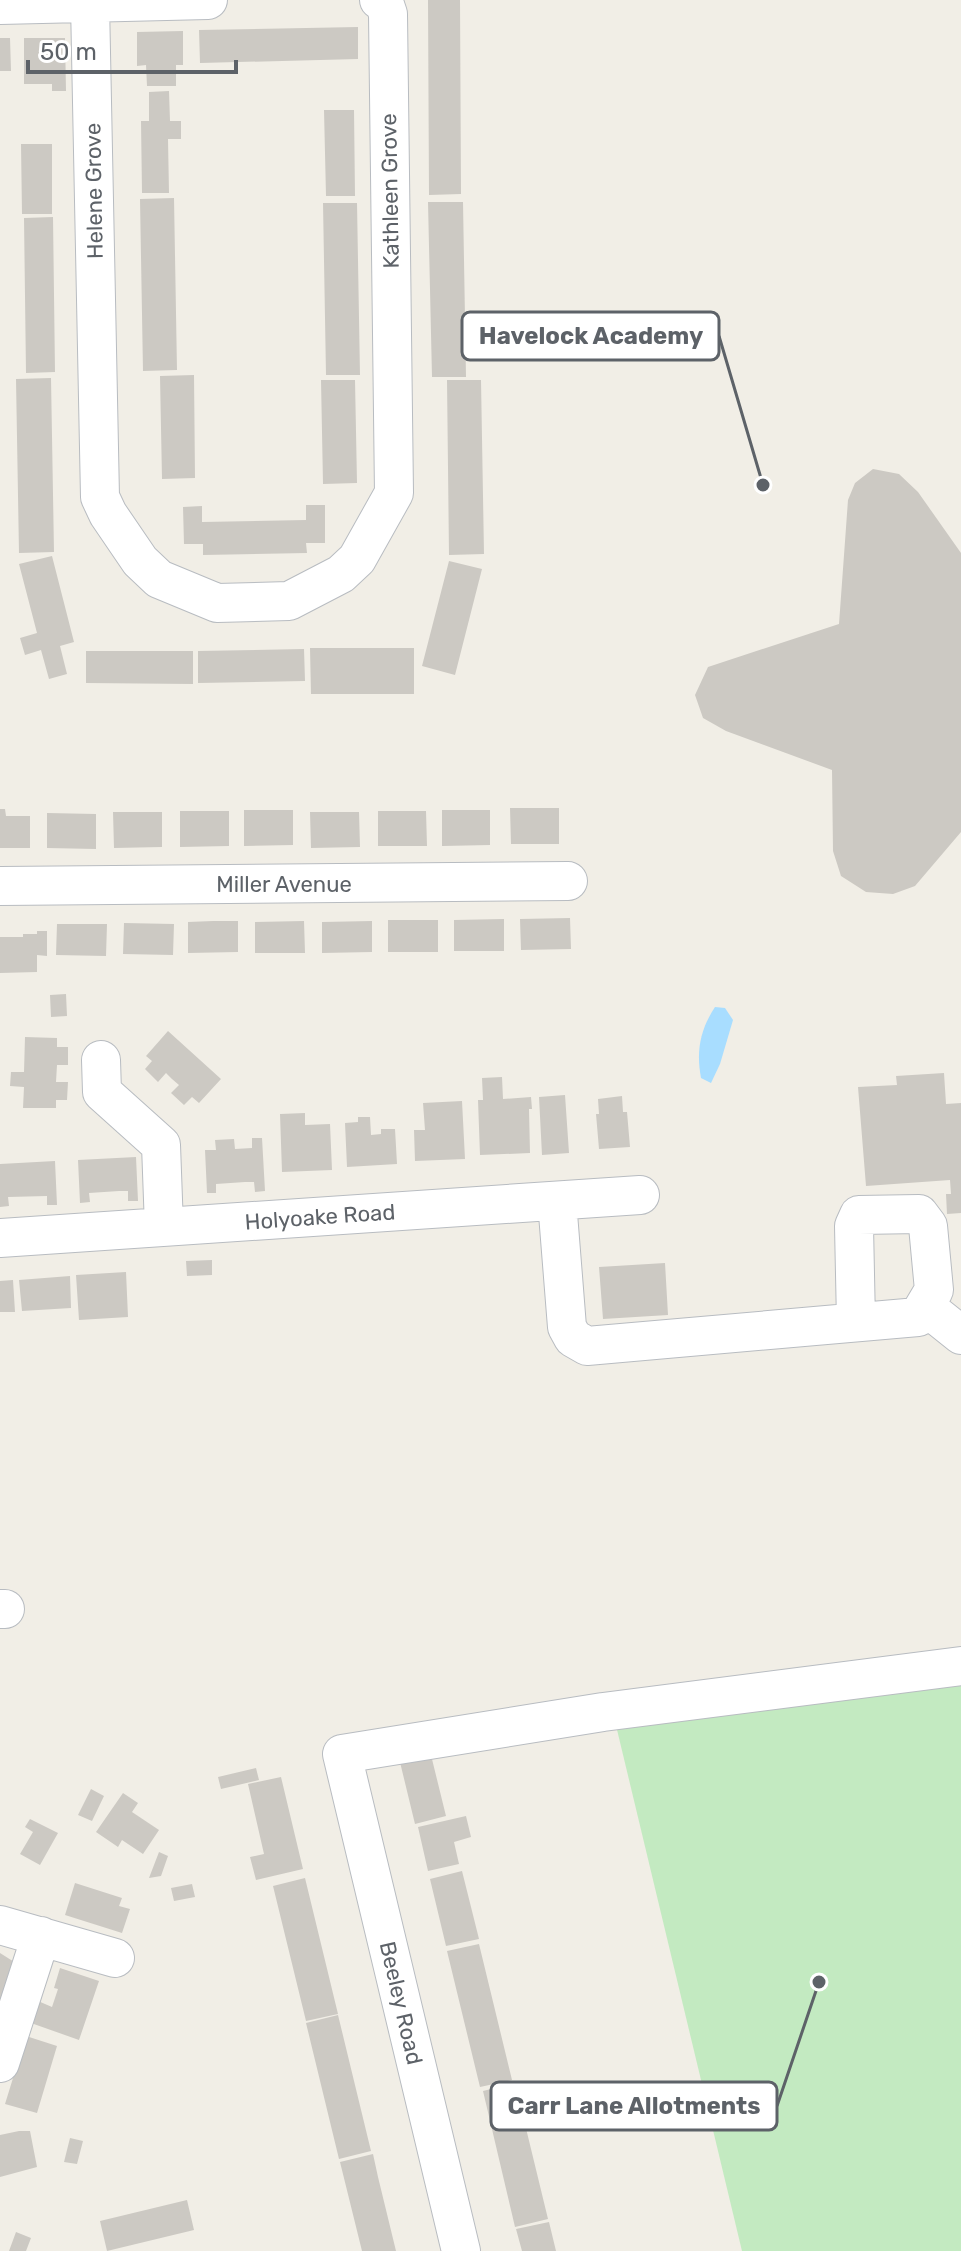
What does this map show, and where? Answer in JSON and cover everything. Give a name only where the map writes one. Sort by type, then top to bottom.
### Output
[{"type":"street","points":[[0,5],[208,0]]},
{"type":"street","name":"Kathleen Grove","points":[[98,380],[100,497],[140,561],[159,579],[217,603],[289,601],[341,574],[357,559],[394,493],[388,14],[381,1]]},
{"type":"street","name":"Helene Grove","points":[[90,3],[98,380]]},
{"type":"street","name":"Miller Avenue","points":[[0,886],[568,881]]},
{"type":"street","points":[[101,1060],[102,1092],[161,1145],[164,1227]]},
{"type":"street","name":"Holyoake Road","points":[[0,1238],[640,1195]]},
{"type":"street","points":[[557,1201],[567,1327],[573,1338],[587,1346],[918,1317],[934,1290],[928,1226],[919,1214],[859,1215],[854,1226],[856,1322]]},
{"type":"street","points":[[926,1307],[961,1335]]},
{"type":"street","name":"Beeley Road","points":[[461,2251],[342,1754],[603,1712],[961,1666]]},
{"type":"street","points":[[0,1925],[115,1958]]},
{"type":"street","points":[[0,2063],[41,1936]]},
{"type":"green space","points":[[961,1655],[961,2251],[742,2251],[613,1713]]},
{"type":"water","points":[[715,1007],[725,1008],[733,1020],[711,1083],[701,1078],[699,1050],[703,1032]]},
{"type":"building","points":[[428,0],[460,0],[461,194],[429,195]]},
{"type":"building","points":[[358,27],[358,59],[200,63],[199,30]]},
{"type":"building","points":[[183,31],[183,65],[176,65],[176,86],[147,86],[146,65],[137,66],[137,32]]},
{"type":"building","points":[[0,38],[10,38],[11,71],[0,71]]},
{"type":"building","points":[[24,38],[65,38],[66,91],[52,91],[52,84],[24,84]]},
{"type":"building","points":[[169,91],[170,121],[181,121],[181,139],[168,139],[169,193],[142,193],[141,121],[149,121],[149,92]]},
{"type":"building","points":[[324,110],[354,110],[355,196],[326,196]]},
{"type":"building","points":[[21,144],[52,144],[52,214],[22,214]]},
{"type":"building","points":[[174,198],[177,370],[143,371],[140,199]]},
{"type":"building","points":[[428,202],[463,202],[466,377],[432,377]]},
{"type":"building","points":[[323,203],[357,203],[360,375],[326,375]]},
{"type":"building","points":[[53,217],[55,372],[26,373],[24,218]]},
{"type":"building","points":[[194,375],[195,478],[162,479],[160,376]]},
{"type":"building","points":[[51,378],[54,552],[19,553],[16,379]]},
{"type":"building","points":[[321,380],[355,380],[357,483],[323,484]]},
{"type":"building","points":[[447,380],[481,380],[484,554],[449,555]]},
{"type":"building","points":[[873,469],[899,474],[918,492],[961,553],[961,832],[915,886],[893,894],[866,892],[841,876],[833,851],[832,770],[726,731],[703,718],[695,695],[708,667],[839,624],[848,500],[855,483]]},
{"type":"building","points":[[306,505],[325,505],[325,543],[306,543],[307,553],[203,555],[203,544],[184,544],[183,507],[202,506],[202,522],[306,520]]},
{"type":"building","points":[[52,556],[74,642],[60,646],[67,674],[49,679],[41,650],[25,655],[20,638],[37,633],[19,564]]},
{"type":"building","points":[[449,561],[482,569],[455,675],[422,666]]},
{"type":"building","points":[[310,648],[414,648],[414,694],[311,694]]},
{"type":"building","points":[[304,649],[305,681],[198,683],[198,651]]},
{"type":"building","points":[[86,651],[193,651],[193,684],[86,683]]},
{"type":"building","points":[[510,808],[559,808],[559,844],[511,844]]},
{"type":"building","points":[[0,809],[5,809],[6,816],[30,816],[30,848],[0,848]]},
{"type":"building","points":[[244,810],[293,810],[293,845],[244,846]]},
{"type":"building","points":[[442,810],[490,810],[490,845],[442,846]]},
{"type":"building","points":[[180,811],[229,811],[229,846],[180,847]]},
{"type":"building","points":[[378,811],[426,811],[427,846],[378,846]]},
{"type":"building","points":[[113,812],[162,812],[162,847],[114,848]]},
{"type":"building","points":[[310,812],[359,812],[360,847],[311,848]]},
{"type":"building","points":[[47,813],[96,814],[96,849],[47,848]]},
{"type":"building","points":[[570,918],[571,949],[521,950],[520,919]]},
{"type":"building","points":[[504,919],[504,951],[454,951],[454,920]]},
{"type":"building","points":[[388,920],[438,920],[438,952],[388,952]]},
{"type":"building","points":[[238,921],[238,952],[188,953],[188,922]]},
{"type":"building","points":[[304,921],[305,953],[255,953],[255,922]]},
{"type":"building","points":[[372,921],[372,952],[322,953],[322,922]]},
{"type":"building","points":[[124,923],[174,924],[173,955],[123,954]]},
{"type":"building","points":[[57,924],[107,924],[106,956],[56,955]]},
{"type":"building","points":[[37,931],[47,931],[47,956],[37,955],[37,972],[0,973],[0,937],[23,937],[23,934],[37,934]]},
{"type":"building","points":[[66,994],[67,1016],[51,1017],[50,995]]},
{"type":"building","points":[[168,1031],[221,1079],[199,1103],[192,1097],[184,1105],[171,1093],[179,1085],[166,1073],[158,1082],[145,1069],[152,1061],[146,1056]]},
{"type":"building","points":[[25,1037],[57,1038],[57,1047],[68,1047],[68,1065],[57,1065],[56,1082],[68,1082],[67,1100],[56,1100],[56,1108],[23,1108],[24,1087],[10,1086],[11,1072],[24,1072]]},
{"type":"building","points":[[944,1073],[946,1104],[961,1103],[961,1213],[947,1214],[946,1194],[951,1194],[950,1180],[866,1186],[858,1087],[897,1085],[896,1076]]},
{"type":"building","points":[[502,1077],[503,1099],[531,1097],[530,1153],[480,1155],[478,1100],[483,1100],[482,1078]]},
{"type":"building","points":[[565,1095],[569,1153],[542,1155],[539,1097]]},
{"type":"building","points":[[622,1096],[623,1112],[627,1112],[630,1147],[599,1149],[598,1099]]},
{"type":"building","points":[[462,1101],[465,1159],[415,1161],[414,1130],[425,1130],[423,1103]]},
{"type":"building","points":[[305,1113],[305,1125],[330,1124],[332,1170],[282,1172],[280,1114]]},
{"type":"building","points":[[358,1117],[370,1117],[371,1135],[381,1134],[381,1129],[395,1129],[397,1164],[347,1167],[345,1123],[358,1122]]},
{"type":"building","points":[[252,1138],[262,1138],[265,1191],[255,1192],[254,1182],[245,1182],[216,1184],[216,1193],[207,1193],[205,1150],[216,1150],[215,1140],[234,1139],[235,1149],[252,1148]]},
{"type":"building","points":[[136,1157],[138,1201],[128,1201],[128,1191],[119,1191],[89,1193],[90,1202],[80,1203],[78,1160]]},
{"type":"building","points":[[55,1161],[57,1205],[47,1205],[47,1196],[8,1197],[9,1206],[0,1207],[0,1164]]},
{"type":"building","points":[[212,1260],[212,1275],[187,1276],[186,1261]]},
{"type":"building","points":[[665,1263],[668,1315],[603,1319],[599,1267]]},
{"type":"building","points":[[126,1272],[128,1317],[79,1320],[76,1275]]},
{"type":"building","points":[[70,1276],[71,1308],[22,1311],[19,1280]]},
{"type":"building","points":[[13,1280],[15,1312],[0,1312],[0,1281]]},
{"type":"building","points":[[430,1751],[446,1816],[415,1824],[399,1758]]},
{"type":"building","points":[[256,1768],[259,1780],[221,1789],[218,1777]]},
{"type":"building","points":[[281,1777],[303,1869],[256,1880],[250,1857],[264,1854],[248,1784]]},
{"type":"building","points":[[91,1789],[104,1796],[92,1821],[78,1815]]},
{"type":"building","points":[[123,1793],[138,1803],[132,1812],[159,1830],[143,1854],[122,1840],[118,1847],[96,1832]]},
{"type":"building","points":[[466,1816],[471,1837],[454,1842],[459,1864],[428,1871],[418,1827]]},
{"type":"building","points":[[30,1819],[58,1833],[40,1865],[20,1854],[33,1832],[25,1827]]},
{"type":"building","points":[[159,1852],[168,1856],[161,1876],[149,1878]]},
{"type":"building","points":[[462,1871],[479,1939],[446,1946],[430,1879]]},
{"type":"building","points":[[305,1878],[338,2014],[306,2021],[273,1886]]},
{"type":"building","points":[[75,1883],[122,1898],[119,1906],[130,1909],[122,1933],[65,1915]]},
{"type":"building","points":[[192,1884],[195,1897],[174,1901],[171,1888]]},
{"type":"building","points":[[479,1944],[512,2080],[480,2087],[447,1951]]},
{"type":"building","points":[[0,1953],[19,1965],[0,2001]]},
{"type":"building","points":[[60,1968],[99,1981],[79,2040],[31,2023],[38,2001],[52,2007]]},
{"type":"building","points":[[338,2015],[371,2151],[339,2159],[306,2023]]},
{"type":"building","points":[[26,2036],[57,2046],[37,2113],[5,2104]]},
{"type":"building","points":[[515,2083],[548,2219],[515,2227],[483,2091]]},
{"type":"building","points":[[30,2131],[37,2167],[0,2177],[0,2135]]},
{"type":"building","points":[[70,2138],[83,2141],[77,2164],[64,2162]]},
{"type":"building","points":[[373,2154],[396,2251],[362,2251],[340,2162]]},
{"type":"building","points":[[187,2200],[194,2230],[107,2251],[100,2221]]},
{"type":"building","points":[[549,2222],[556,2251],[522,2251],[516,2229]]},
{"type":"building","points":[[16,2232],[31,2238],[26,2251],[9,2251]]},
{"type":"place","name":"Havelock Academy","points":[[763,485]]},
{"type":"place","name":"Carr Lane Allotments","points":[[819,1982]]}]
